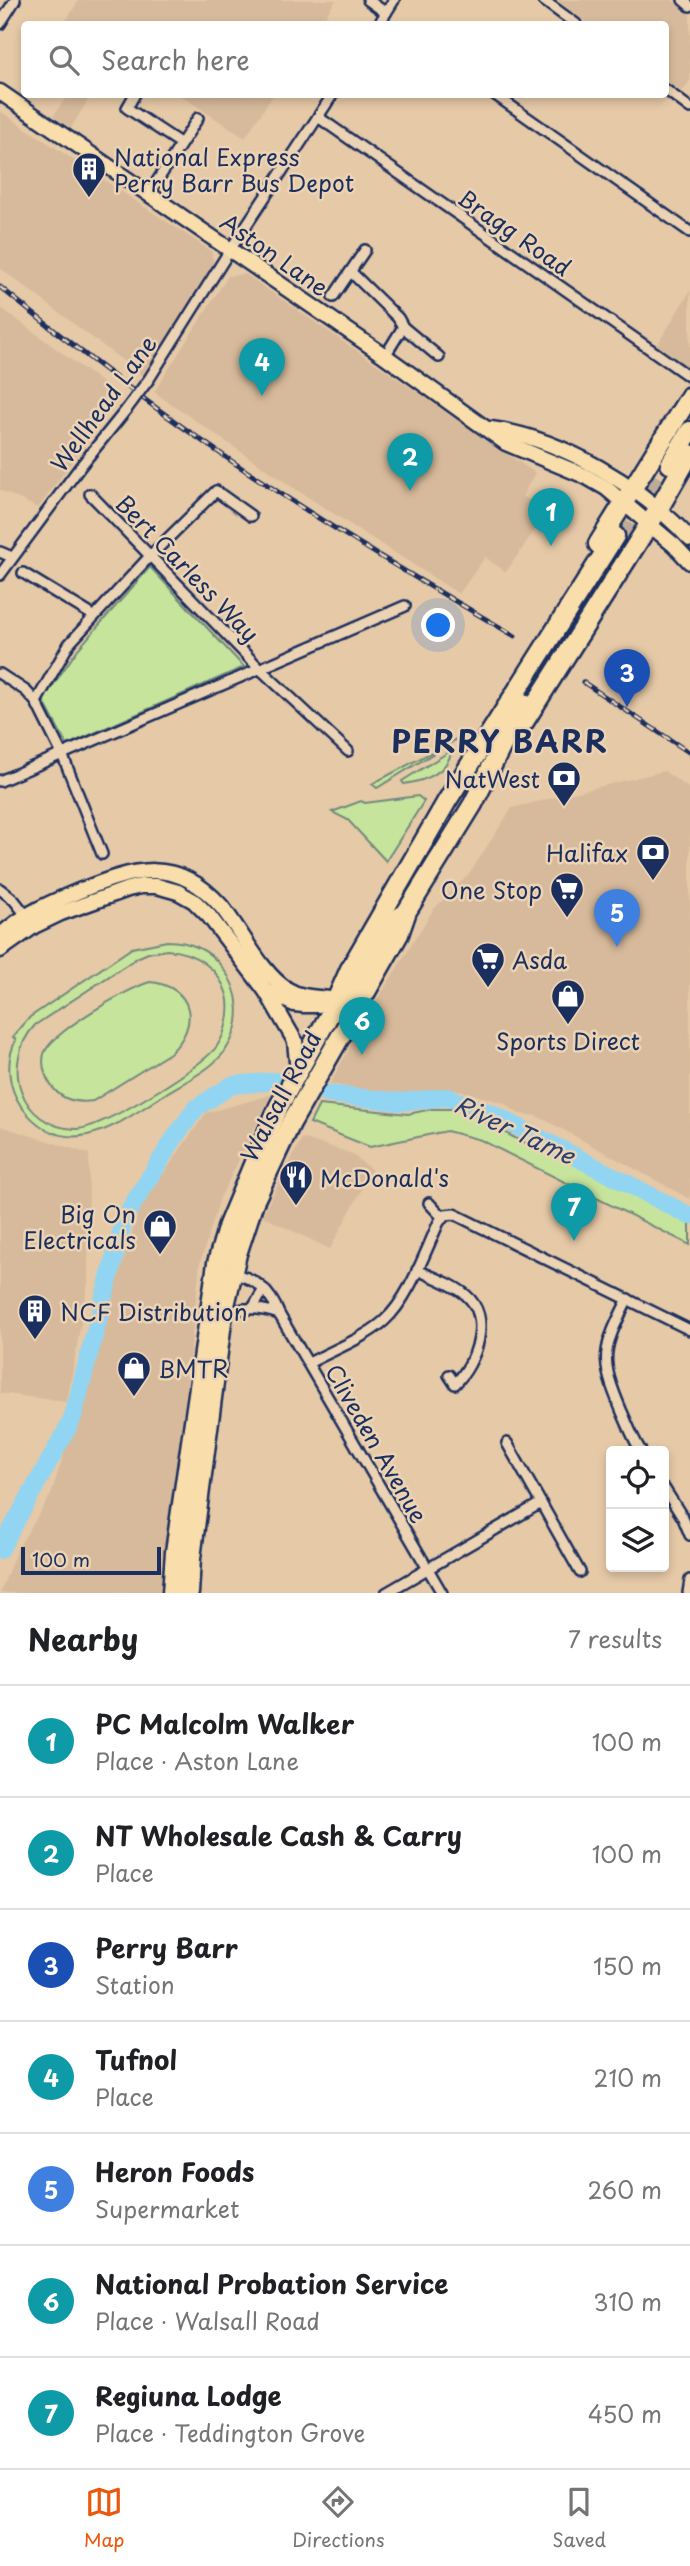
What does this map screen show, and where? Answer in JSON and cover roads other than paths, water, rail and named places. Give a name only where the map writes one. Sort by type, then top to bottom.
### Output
[{"type":"highway","points":[[508,736],[615,530],[627,495],[690,396]]},
{"type":"highway","points":[[690,412],[663,466],[690,430]]},
{"type":"highway","points":[[508,736],[525,722],[690,454]]},
{"type":"highway","name":"Walsall Road","points":[[172,1593],[175,1552],[200,1369],[217,1264],[228,1225],[267,1133],[331,1000],[447,801],[502,717],[502,702],[615,530]]},
{"type":"highway","name":"Walsall Road","points":[[188,1593],[223,1314],[232,1273],[264,1176],[355,1008],[399,934],[407,911],[473,804],[508,736]]},
{"type":"main road","name":"Aston Lane","points":[[0,92],[489,429],[509,431],[580,458],[611,474],[627,495],[654,516]]},
{"type":"main road","points":[[654,516],[690,539]]},
{"type":"main road","points":[[654,516],[674,545],[690,562]]},
{"type":"main road","points":[[0,936],[109,878],[144,871],[164,872],[185,878],[211,896],[279,983],[298,994],[355,1008]]},
{"type":"main road","points":[[0,950],[30,920],[61,913],[141,886],[157,886],[178,892],[194,901],[209,916],[266,991],[295,1041],[298,1073]]},
{"type":"main road","name":"Walsall Road","points":[[331,1000],[350,993],[399,915],[407,911]]},
{"type":"main road","points":[[266,991],[304,1005],[318,1005],[331,1000]]},
{"type":"street","points":[[0,24],[15,0]]},
{"type":"street","points":[[368,0],[383,18],[394,0]]},
{"type":"street","points":[[543,0],[572,21]]},
{"type":"street","points":[[682,0],[690,6]]},
{"type":"street","points":[[669,92],[690,108]]},
{"type":"street","points":[[133,98],[127,108],[180,143]]},
{"type":"street","name":"Wellhead Lane","points":[[0,575],[149,379],[330,98]]},
{"type":"street","points":[[500,98],[690,232]]},
{"type":"street","name":"Bragg Road","points":[[318,117],[690,377]]},
{"type":"street","points":[[148,195],[198,118]]},
{"type":"street","points":[[333,298],[365,250]]},
{"type":"street","points":[[351,272],[398,318],[403,327],[439,357]]},
{"type":"street","points":[[384,356],[403,327]]},
{"type":"street","points":[[36,702],[68,644],[150,556],[216,491],[251,516]]},
{"type":"street","name":"Bert Carless Way","points":[[90,494],[259,668],[348,751]]},
{"type":"street","points":[[0,551],[12,557]]},
{"type":"street","points":[[23,573],[94,616]]},
{"type":"street","points":[[0,781],[405,606]]},
{"type":"street","points":[[0,674],[26,691],[36,702],[62,754],[102,854]]},
{"type":"street","points":[[0,889],[14,900],[30,920]]},
{"type":"street","points":[[429,1203],[443,1218]]},
{"type":"street","points":[[309,1363],[384,1320],[397,1307],[443,1218],[445,1215],[454,1214],[690,1330]]},
{"type":"street","points":[[417,1270],[466,1294],[474,1303],[479,1316],[480,1334],[470,1362],[455,1384],[449,1376]]},
{"type":"street","points":[[232,1273],[248,1278],[264,1289],[253,1308]]},
{"type":"street","name":"Walsall Road","points":[[200,1369],[222,1278],[232,1273]]},
{"type":"street","name":"Cliveden Avenue","points":[[264,1289],[274,1300],[279,1314],[442,1593]]},
{"type":"street","points":[[628,1299],[607,1346],[605,1366],[611,1386],[639,1446]]},
{"type":"street","points":[[223,1314],[238,1308],[253,1308],[279,1314]]},
{"type":"street","points":[[479,1316],[490,1311]]},
{"type":"street","points":[[507,1443],[580,1572]]},
{"type":"street","points":[[669,1494],[686,1516],[690,1535]]},
{"type":"street","points":[[386,1593],[541,1503]]},
{"type":"street","points":[[688,1593],[690,1580]]},
{"type":"waterway","name":"River Tame","points":[[0,1550],[72,1420],[125,1217],[196,1108],[232,1085],[278,1081]]},
{"type":"waterway","name":"River Tame","points":[[327,1094],[401,1102],[447,1097],[493,1114],[690,1216]]},
{"type":"tunnel","points":[[625,541],[668,468]]},
{"type":"railway","points":[[0,287],[113,376],[230,460],[371,551],[515,636]]},
{"type":"railway","points":[[583,682],[690,753]]},
{"type":"place","name":"National Express Perry Barr Bus Depot","points":[[89,199]]},
{"type":"place","name":"Tufnol","points":[[262,396]]},
{"type":"place","name":"NT Wholesale Cash & Carry","points":[[410,491]]},
{"type":"place","name":"PC Malcolm Walker","points":[[551,546]]},
{"type":"place","name":"Perry Barr","points":[[627,707]]},
{"type":"place","name":"NatWest","points":[[564,808]]},
{"type":"place","name":"Halifax","points":[[653,882]]},
{"type":"place","name":"One Stop","points":[[567,919]]},
{"type":"place","name":"Heron Foods","points":[[617,947]]},
{"type":"place","name":"Asda","points":[[488,989]]},
{"type":"place","name":"Sports Direct","points":[[568,1026]]},
{"type":"place","name":"National Probation Service","points":[[362,1055]]},
{"type":"place","name":"McDonald's","points":[[296,1207]]},
{"type":"place","name":"Regiuna Lodge","points":[[574,1241]]},
{"type":"place","name":"Big On Electricals","points":[[160,1256]]},
{"type":"place","name":"NCF Distribution","points":[[35,1341]]},
{"type":"place","name":"BMTR","points":[[134,1398]]},
{"type":"district","name":"PERRY BARR","points":[[500,740]]}]
